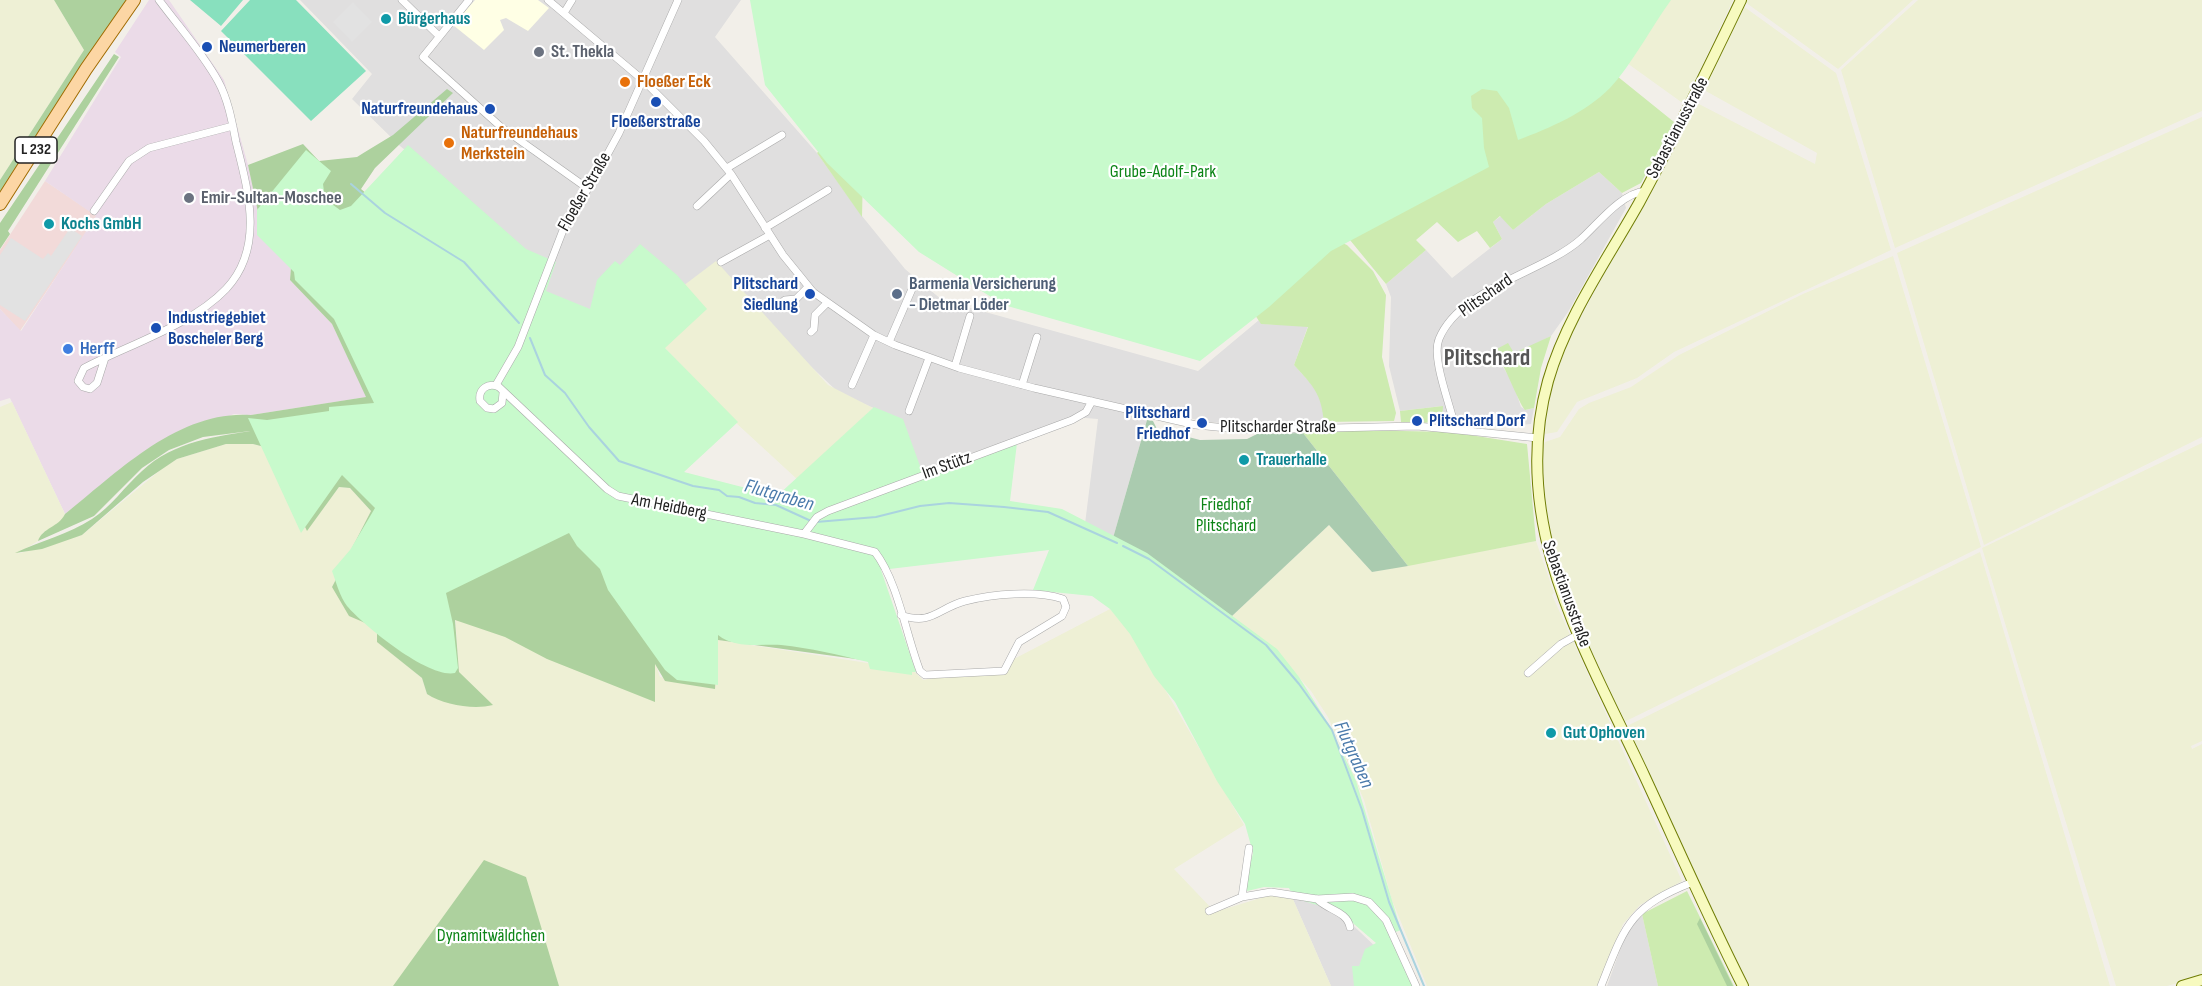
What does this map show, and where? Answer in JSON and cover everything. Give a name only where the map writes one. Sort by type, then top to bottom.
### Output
[{"type":"main road","name":"L 232","points":[[0,204],[71,96],[82,75],[134,0]]},
{"type":"main road","name":"L 232","points":[[71,96],[110,48],[142,0]]},
{"type":"street","points":[[105,357],[97,383],[90,389],[83,387],[78,381],[80,373],[105,357],[202,309],[225,290],[240,269],[250,239],[250,206],[224,95],[207,63],[159,0]]},
{"type":"street","points":[[402,0],[438,35]]},
{"type":"street","points":[[469,0],[438,35],[423,57],[501,127],[587,188]]},
{"type":"street","name":"Plitscharder Straße","points":[[549,0],[644,81],[704,141],[729,171],[767,231],[808,286],[826,303],[874,335],[889,342],[955,366],[1022,385],[1196,425],[1236,429],[1398,425],[1455,428],[1538,438]]},
{"type":"street","points":[[564,13],[572,0]]},
{"type":"street","name":"Floeßer Straße","points":[[503,393],[502,403],[497,408],[487,408],[482,404],[481,391],[488,385],[496,386],[511,362],[565,225],[614,142],[644,81],[678,0]]},
{"type":"street","name":"Sebastianusstraße","points":[[1741,0],[1688,112],[1566,333],[1548,381],[1538,438],[1539,507],[1554,572],[1579,634],[1743,986]]},
{"type":"street","points":[[94,211],[129,160],[148,148],[233,126]]},
{"type":"street","points":[[698,206],[729,171],[782,135]]},
{"type":"street","points":[[721,262],[828,190]]},
{"type":"street","name":"Plitschard","points":[[1455,428],[1437,354],[1439,338],[1444,330],[1465,309],[1492,288],[1520,273],[1554,260],[1614,208],[1638,192],[1645,191]]},
{"type":"street","points":[[781,303],[785,300],[796,299],[808,286]]},
{"type":"street","points":[[889,342],[912,289]]},
{"type":"street","points":[[811,332],[814,329],[815,315],[826,303]]},
{"type":"street","points":[[955,366],[970,316]]},
{"type":"street","points":[[852,385],[874,335]]},
{"type":"street","points":[[1022,385],[1037,337]]},
{"type":"street","points":[[909,411],[929,357]]},
{"type":"street","points":[[496,386],[503,393]]},
{"type":"street","name":"Am Heidberg","points":[[503,393],[513,399],[607,489],[618,496],[804,534],[872,551],[879,558],[887,574],[901,615]]},
{"type":"street","name":"Im Stütz","points":[[804,534],[817,517],[828,510],[1072,420],[1086,412],[1092,401]]},
{"type":"street","points":[[1034,595],[1062,599],[1066,607],[1062,616],[1019,642],[1004,671],[925,675],[920,671],[901,615],[926,619],[968,600],[1034,595]]},
{"type":"street","points":[[1528,673],[1561,644],[1579,634]]},
{"type":"street","points":[[1242,897],[1249,848]]},
{"type":"street","points":[[1601,986],[1620,939],[1631,920],[1640,911],[1693,882]]},
{"type":"street","points":[[1209,911],[1242,897],[1271,891],[1317,899],[1334,897],[1360,899],[1375,906],[1386,920],[1416,986]]},
{"type":"street","points":[[1317,899],[1326,908],[1344,916],[1350,927]]},
{"type":"street","points":[[2182,986],[2202,980]]},
{"type":"shaded area","points":[[149,0],[169,0],[224,80],[248,165],[258,212],[291,267],[290,280],[332,324],[367,397],[251,415],[234,414],[154,445],[65,514],[10,398],[0,401],[0,309],[21,331],[96,216],[45,181],[121,57],[115,52]]},
{"type":"shaded area","points":[[300,0],[741,0],[715,37],[817,153],[862,216],[905,269],[942,300],[1198,371],[1259,320],[1262,324],[1308,326],[1294,365],[1318,391],[1322,401],[1324,422],[1238,425],[1202,421],[1150,409],[1113,538],[1085,524],[1098,419],[1073,417],[919,472],[900,420],[838,392],[802,358],[683,286],[592,315],[544,291],[462,196],[400,146],[352,99],[372,74]]},
{"type":"shaded area","points":[[475,0],[538,0],[549,8],[528,31],[506,18],[500,20],[504,30],[484,50],[453,25]]},
{"type":"shaded area","points":[[353,2],[372,22],[352,42],[333,22]]},
{"type":"shaded area","points":[[1599,172],[1622,193],[1626,208],[1568,312],[1551,336],[1491,367],[1501,364],[1513,383],[1521,407],[1526,410],[1534,408],[1531,424],[1498,427],[1442,423],[1442,406],[1400,411],[1389,366],[1391,297],[1386,284],[1426,250],[1452,278],[1502,239],[1493,222],[1501,216],[1513,230],[1546,204]]},
{"type":"shaded area","points":[[45,181],[97,216],[20,331],[0,309],[0,250]]},
{"type":"shaded area","points":[[70,228],[82,236],[25,321],[0,305],[0,255],[11,238],[43,259],[48,253],[51,256]]},
{"type":"shaded area","points":[[1292,897],[1338,911],[1380,951],[1402,986],[1331,986]]},
{"type":"shaded area","points":[[1642,914],[1658,986],[1607,986],[1628,928]]},
{"type":"green space","points":[[0,0],[54,0],[84,50],[0,180]]},
{"type":"green space","points":[[54,0],[126,0],[0,192],[0,180],[84,50]]},
{"type":"green space","points":[[190,0],[243,0],[221,26]]},
{"type":"green space","points":[[250,0],[296,0],[366,71],[311,121],[221,31]]},
{"type":"green space","name":"Grube-Adolf-Park","points":[[750,0],[1671,0],[1633,58],[1610,88],[1590,105],[1555,125],[1518,140],[1509,108],[1497,91],[1482,89],[1471,96],[1472,108],[1482,118],[1484,148],[1489,167],[1331,251],[1269,307],[1200,361],[1004,305],[919,252],[827,163],[765,85]]},
{"type":"green space","points":[[1574,0],[1733,0],[1684,104],[1563,17]]},
{"type":"green space","points":[[1746,0],[1913,0],[1838,69],[1745,2]]},
{"type":"green space","points":[[1918,0],[2202,0],[2202,111],[1895,248],[1841,70]]},
{"type":"green space","points":[[1743,6],[1836,73],[1891,250],[1674,352],[1637,378],[1577,402],[1557,432],[1545,434],[1550,388],[1564,348],[1697,103],[1815,164],[1817,153],[1704,90]]},
{"type":"green space","points":[[1555,26],[1674,122],[1641,183],[1622,193],[1599,172],[1546,204],[1513,230],[1500,216],[1493,222],[1502,239],[1490,248],[1477,231],[1458,242],[1437,222],[1416,240],[1426,250],[1386,284],[1336,223],[1329,160]]},
{"type":"green space","points":[[114,54],[119,57],[8,231],[10,234],[0,249],[0,223]]},
{"type":"green space","points":[[447,89],[453,93],[375,168],[361,189],[386,210],[572,530],[863,660],[718,640],[715,689],[665,681],[655,664],[655,702],[547,659],[505,637],[455,620],[459,672],[493,705],[468,707],[450,704],[427,694],[422,678],[377,642],[377,628],[349,616],[332,587],[371,511],[350,488],[339,487],[307,531],[286,487],[276,450],[253,444],[226,444],[177,459],[143,482],[82,535],[42,549],[15,553],[74,529],[92,519],[142,471],[168,453],[197,442],[258,430],[203,437],[169,450],[142,468],[94,516],[38,541],[43,533],[59,522],[65,514],[106,480],[150,447],[174,433],[199,422],[224,416],[251,415],[366,397],[332,324],[290,280],[291,267],[258,212],[248,165],[303,144],[319,161],[357,157],[393,135]]},
{"type":"green space","points":[[2202,117],[2202,437],[1984,545],[1897,253]]},
{"type":"green space","points":[[842,126],[863,173],[862,217],[817,153]]},
{"type":"green space","points":[[408,145],[526,249],[556,262],[546,291],[590,309],[597,280],[615,261],[620,265],[640,244],[677,275],[707,309],[665,348],[738,422],[684,472],[777,496],[874,407],[903,419],[924,477],[1017,443],[1010,501],[1062,509],[1147,553],[1277,649],[1299,677],[1328,723],[1356,781],[1401,930],[1393,933],[1415,986],[1354,986],[1352,966],[1359,966],[1365,949],[1376,943],[1340,912],[1294,898],[1289,888],[1264,887],[1243,892],[1253,853],[1245,824],[1217,781],[1175,702],[1154,676],[1130,634],[1110,609],[1092,596],[1033,590],[1049,550],[881,570],[916,672],[912,672],[912,675],[870,669],[868,662],[824,652],[781,645],[740,644],[718,635],[718,685],[677,680],[665,670],[608,590],[600,569],[577,546],[569,533],[446,593],[453,624],[458,668],[455,673],[444,673],[414,660],[367,626],[347,606],[332,571],[350,550],[375,508],[342,475],[301,533],[248,418],[267,420],[329,411],[329,407],[374,403],[334,319],[295,280],[294,272],[257,235],[257,210],[306,150],[331,171],[323,184],[325,199],[340,210],[351,206]]},
{"type":"green space","points":[[1340,242],[1347,245],[1373,271],[1386,295],[1382,357],[1396,413],[1394,421],[1324,422],[1321,404],[1315,391],[1294,365],[1308,327],[1261,324],[1255,315]]},
{"type":"green space","points":[[1893,256],[1981,547],[1624,722],[1570,604],[1553,558],[1541,494],[1542,451],[1545,442],[1560,437],[1579,409],[1589,403],[1631,387],[1679,355],[1803,294]]},
{"type":"green space","points":[[716,261],[828,385],[873,408],[798,480],[735,422],[664,347],[683,286]]},
{"type":"green space","points":[[1551,336],[1541,368],[1534,408],[1525,410],[1502,364],[1491,367],[1487,354],[1508,343],[1514,353]]},
{"type":"green space","points":[[12,402],[65,514],[62,521],[43,533],[38,541],[17,554],[82,535],[177,459],[226,444],[253,444],[276,450],[307,530],[339,487],[350,488],[371,511],[332,587],[377,628],[378,642],[422,678],[427,694],[459,673],[453,583],[565,532],[656,665],[660,677],[715,689],[718,640],[913,670],[923,680],[943,676],[1006,673],[1012,660],[1110,609],[1132,633],[1244,825],[1174,869],[1215,912],[1267,896],[1292,897],[1331,986],[0,986],[0,407]]},
{"type":"green space","points":[[1443,406],[1442,423],[1401,422],[1400,411]]},
{"type":"green space","name":"Friedhof Plitschard","points":[[1147,420],[1153,421],[1157,429],[1200,440],[1247,439],[1257,434],[1303,433],[1408,566],[1372,572],[1329,525],[1232,616],[1113,538]]},
{"type":"green space","points":[[1353,430],[1451,432],[1527,444],[1536,541],[1408,566],[1303,433]]},
{"type":"green space","points":[[2202,443],[2202,741],[2191,746],[2192,749],[2202,744],[2202,976],[2167,986],[2116,986],[1982,548]]},
{"type":"green space","points":[[1329,525],[1372,572],[1536,541],[1554,593],[1552,595],[1682,881],[1640,905],[1623,924],[1598,986],[1427,986],[1392,900],[1364,800],[1328,717],[1311,691],[1280,656],[1232,616]]},
{"type":"green space","points":[[1980,552],[2110,986],[1747,986],[1627,726]]},
{"type":"green space","name":"Dynamitwäldchen","points":[[484,860],[526,877],[559,986],[393,986]]},
{"type":"green space","points":[[1687,891],[1734,986],[1658,986],[1642,914]]},
{"type":"green space","points":[[1700,918],[1733,986],[1727,986],[1697,924]]},
{"type":"waterway","name":"Flutgraben","points":[[351,184],[385,213],[464,262],[519,323]]},
{"type":"waterway","name":"Flutgraben","points":[[530,338],[545,375],[565,393],[589,427],[619,461],[693,486],[719,490],[727,496],[739,497],[755,503],[776,505],[811,521]]},
{"type":"waterway","name":"Flutgraben","points":[[816,522],[876,517],[920,506],[949,503],[1048,512],[1117,543]]},
{"type":"waterway","name":"Flutgraben","points":[[1123,546],[1149,559],[1266,645],[1299,684],[1332,730],[1362,810],[1389,902],[1424,986]]},
{"type":"place","name":"Bürgerhaus","points":[[386,19]]},
{"type":"place","name":"Neumerberen","points":[[207,47]]},
{"type":"place","name":"St. Thekla","points":[[539,52]]},
{"type":"place","name":"Floeßer Eck","points":[[625,82]]},
{"type":"place","name":"Floeßerstraße","points":[[656,102]]},
{"type":"place","name":"Naturfreundehaus","points":[[490,109]]},
{"type":"place","name":"Naturfreundehaus Merkstein","points":[[449,143]]},
{"type":"place","name":"Emir-Sultan-Moschee","points":[[189,198]]},
{"type":"place","name":"Kochs GmbH","points":[[49,224]]},
{"type":"place","name":"Plitschard Siedlung","points":[[810,294]]},
{"type":"place","name":"Barmenia Versicherung - Dietmar Löder","points":[[897,294]]},
{"type":"place","name":"Industriegebiet Boscheler Berg","points":[[156,328]]},
{"type":"place","name":"Herff","points":[[68,349]]},
{"type":"place","name":"Plitschard Dorf","points":[[1417,421]]},
{"type":"place","name":"Plitschard Friedhof","points":[[1202,423]]},
{"type":"place","name":"Trauerhalle","points":[[1244,460]]},
{"type":"place","name":"Gut Ophoven","points":[[1551,733]]},
{"type":"district","name":"Plitschard","points":[[1487,359]]}]
